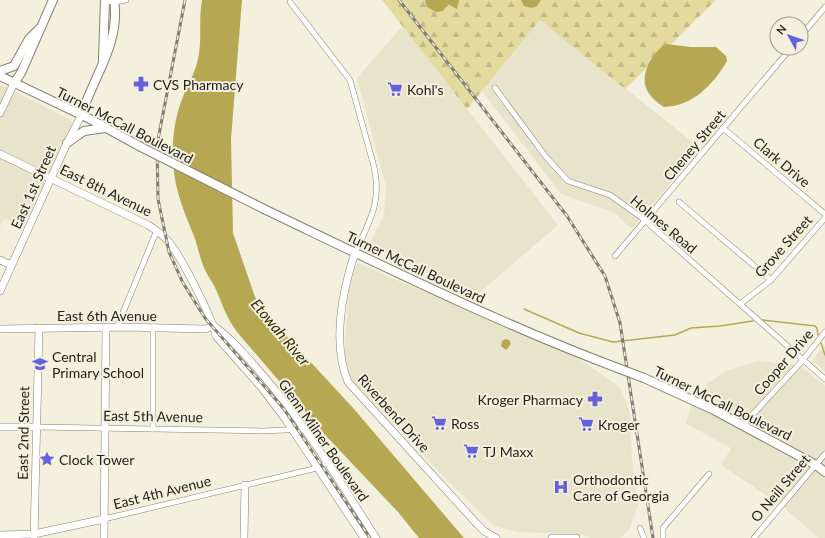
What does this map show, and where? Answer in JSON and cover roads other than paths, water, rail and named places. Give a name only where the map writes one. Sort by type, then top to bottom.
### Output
[{"type":"main road","points":[[14,83],[21,73],[53,0]]},
{"type":"main road","points":[[103,61],[105,1]]},
{"type":"main road","points":[[81,116],[108,52],[114,26],[114,1]]},
{"type":"main road","points":[[0,71],[14,66],[29,39],[41,28]]},
{"type":"main road","name":"Turner McCall Boulevard","points":[[0,76],[266,210],[355,253],[477,310],[644,378],[744,425],[816,465],[825,472]]},
{"type":"main road","points":[[66,143],[84,131],[104,128]]},
{"type":"street","points":[[105,1],[126,0]]},
{"type":"street","points":[[290,2],[350,80],[374,164],[377,177],[378,194],[375,209],[355,253]]},
{"type":"street","points":[[809,26],[825,7]]},
{"type":"street","name":"Cheney Street","points":[[615,256],[783,56]]},
{"type":"street","points":[[0,113],[14,83]]},
{"type":"street","name":"Holmes Road","points":[[495,88],[546,157],[568,181],[610,195],[740,304],[825,379]]},
{"type":"street","name":"East 1st Street","points":[[0,291],[66,143],[81,116]]},
{"type":"street","name":"Clark Drive","points":[[723,128],[825,214]]},
{"type":"street","name":"East 8th Avenue","points":[[0,154],[157,230]]},
{"type":"street","points":[[679,202],[771,280]]},
{"type":"street","name":"Grove Street","points":[[740,304],[771,280],[825,218]]},
{"type":"street","points":[[117,327],[157,230]]},
{"type":"street","name":"Glenn Milner Boulevard","points":[[157,230],[172,246],[214,326],[216,336],[262,388],[294,430],[364,538]]},
{"type":"street","name":"Riverbend Drive","points":[[355,253],[346,283],[340,338],[340,357],[348,382],[477,524],[484,531],[496,538]]},
{"type":"street","points":[[0,260],[11,265]]},
{"type":"street","name":"Glenn Milner Boulevard","points":[[214,326],[225,334],[255,366],[304,429],[376,538]]},
{"type":"street","name":"East 6th Avenue","points":[[0,329],[152,327],[205,329],[214,326]]},
{"type":"street","points":[[152,327],[154,429]]},
{"type":"street","name":"East 2nd Street","points":[[34,536],[39,328]]},
{"type":"street","points":[[104,538],[106,328]]},
{"type":"street","name":"Cooper Drive","points":[[744,425],[825,332]]},
{"type":"street","name":"East 5th Avenue","points":[[0,427],[36,426],[154,429],[304,429]]},
{"type":"street","name":"O Neill Street","points":[[754,538],[825,454]]},
{"type":"street","name":"East 4th Avenue","points":[[0,535],[34,536],[245,485],[327,463]]},
{"type":"street","points":[[662,536],[663,528],[709,474]]},
{"type":"street","points":[[244,538],[245,485]]},
{"type":"street","points":[[640,528],[644,538]]},
{"type":"street","points":[[552,538],[576,538]]},
{"type":"water","name":"Etowah River","points":[[202,0],[242,0],[231,139],[233,233],[255,297],[268,316],[354,409],[464,538],[419,538],[398,512],[327,437],[237,332],[203,266],[181,201],[173,168],[173,142],[176,119],[181,102],[196,67],[199,55]]},
{"type":"water","points":[[425,0],[459,0],[457,9],[448,4],[443,11],[436,12],[427,7]]},
{"type":"water","points":[[521,0],[541,0],[537,6],[532,8],[524,6]]},
{"type":"water","points":[[666,44],[691,47],[716,47],[726,56],[727,61],[709,86],[701,93],[684,103],[664,107],[654,100],[648,93],[645,84],[645,77],[652,58],[656,52]]},
{"type":"water","points":[[506,339],[509,340],[511,344],[506,350],[501,346],[502,341]]},
{"type":"waterway","points":[[524,309],[579,333],[613,342],[675,335],[691,328],[720,326],[753,321]]},
{"type":"waterway","points":[[762,320],[815,326],[817,328],[818,335]]},
{"type":"waterway","points":[[821,343],[825,355]]},
{"type":"railway","points":[[185,0],[157,145],[158,199],[169,252],[183,283],[205,318],[284,409],[370,538]]},
{"type":"railway","points":[[399,0],[567,216],[605,276],[620,323],[653,538]]},
{"type":"place","name":"CVS Pharmacy","points":[[141,84]]},
{"type":"place","name":"Kohl's","points":[[395,89]]},
{"type":"place","name":"Central Primary School","points":[[40,364]]},
{"type":"place","name":"Kroger Pharmacy","points":[[595,399]]},
{"type":"place","name":"Ross","points":[[439,423]]},
{"type":"place","name":"Kroger","points":[[586,424]]},
{"type":"place","name":"TJ Maxx","points":[[471,451]]},
{"type":"place","name":"Clock Tower","points":[[47,459]]},
{"type":"place","name":"Orthodontic Care of Georgia","points":[[561,487]]}]
